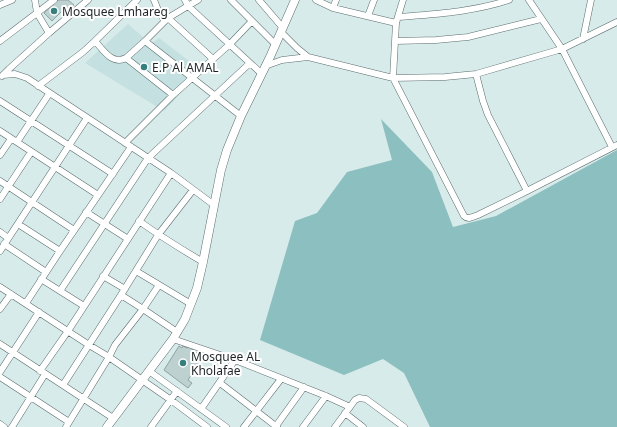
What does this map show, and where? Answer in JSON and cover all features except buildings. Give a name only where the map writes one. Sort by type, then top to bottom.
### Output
[{"type":"main road","points":[[107,427],[175,335],[185,319],[197,288],[204,262],[224,159],[241,116],[295,0]]},
{"type":"street","points":[[0,5],[12,0]]},
{"type":"street","points":[[34,0],[37,13],[49,33]]},
{"type":"street","points":[[0,41],[54,0]]},
{"type":"street","points":[[1,77],[88,0]]},
{"type":"street","points":[[38,86],[95,41],[136,0]]},
{"type":"street","points":[[154,0],[158,10],[167,20],[213,59]]},
{"type":"street","points":[[95,41],[114,60],[118,61],[126,58],[186,3],[198,0]]},
{"type":"street","points":[[231,0],[275,44]]},
{"type":"street","points":[[259,0],[297,48],[308,57]]},
{"type":"street","points":[[316,0],[333,8],[368,16],[397,20],[453,13],[498,4],[509,0]]},
{"type":"street","points":[[333,8],[336,0]]},
{"type":"street","points":[[368,16],[374,0]]},
{"type":"street","points":[[403,0],[397,20],[393,78],[464,216],[470,218],[615,146],[562,49],[529,0]]},
{"type":"street","points":[[583,39],[591,0]]},
{"type":"street","points":[[186,3],[250,63],[263,70],[282,60],[308,57],[393,78],[445,77],[476,74],[562,49],[617,22]]},
{"type":"street","points":[[396,41],[436,40],[468,37],[541,19]]},
{"type":"street","points":[[124,143],[173,94],[230,44],[252,21]]},
{"type":"street","points":[[145,41],[241,116]]},
{"type":"street","points":[[126,58],[173,94]]},
{"type":"street","points":[[60,291],[148,158],[250,63]]},
{"type":"street","points":[[1,77],[15,74],[27,78],[49,94],[171,173],[214,205]]},
{"type":"street","points":[[476,74],[488,115],[527,191]]},
{"type":"street","points":[[0,155],[31,121],[49,94]]},
{"type":"street","points":[[0,101],[113,174]]},
{"type":"street","points":[[0,251],[87,118]]},
{"type":"street","points":[[0,131],[98,195]]},
{"type":"street","points":[[26,303],[131,147]]},
{"type":"street","points":[[0,199],[31,152]]},
{"type":"street","points":[[12,427],[32,397],[43,372],[68,331],[171,173]]},
{"type":"street","points":[[0,181],[74,230]]},
{"type":"street","points":[[63,385],[158,235],[193,190]]},
{"type":"street","points":[[86,212],[128,239]]},
{"type":"street","points":[[139,221],[158,235],[204,262]]},
{"type":"street","points":[[18,224],[60,251]]},
{"type":"street","points":[[0,232],[8,238]]},
{"type":"street","points":[[4,244],[46,272]]},
{"type":"street","points":[[136,271],[191,304]]},
{"type":"street","points":[[103,276],[125,289]]},
{"type":"street","points":[[42,279],[84,306]]},
{"type":"street","points":[[0,377],[32,397],[68,425],[110,357],[116,344],[143,309],[159,285]]},
{"type":"street","points":[[0,287],[110,357],[207,427]]},
{"type":"street","points":[[0,309],[10,294]]},
{"type":"street","points":[[121,295],[143,309],[175,335],[326,396],[350,408]]},
{"type":"street","points":[[0,372],[38,312]]},
{"type":"street","points":[[0,344],[114,418]]},
{"type":"street","points":[[201,409],[235,360]]},
{"type":"street","points":[[149,371],[226,427]]},
{"type":"street","points":[[244,427],[281,378]]},
{"type":"street","points":[[220,383],[276,426],[304,387]]},
{"type":"street","points":[[151,427],[177,391]]},
{"type":"street","points":[[303,427],[326,396]]},
{"type":"street","points":[[335,427],[355,400],[364,398],[404,427]]},
{"type":"street","points":[[345,414],[363,427]]},
{"type":"street","points":[[0,424],[4,427]]},
{"type":"shaded area","name":"E.P Al AMAL","points":[[128,24],[151,44],[159,38],[202,71],[164,111],[85,63]]},
{"type":"shaded area","points":[[381,119],[432,172],[453,227],[496,216],[617,150],[617,427],[430,427],[404,373],[383,359],[344,375],[260,340],[295,221],[317,213],[347,172],[392,160]]},
{"type":"place","name":"Mosquee Lmhareg","points":[[54,11]]},
{"type":"place","name":"E.P Al AMAL","points":[[144,67]]},
{"type":"place","name":"Mosquee AL Kholafae","points":[[183,363]]}]
